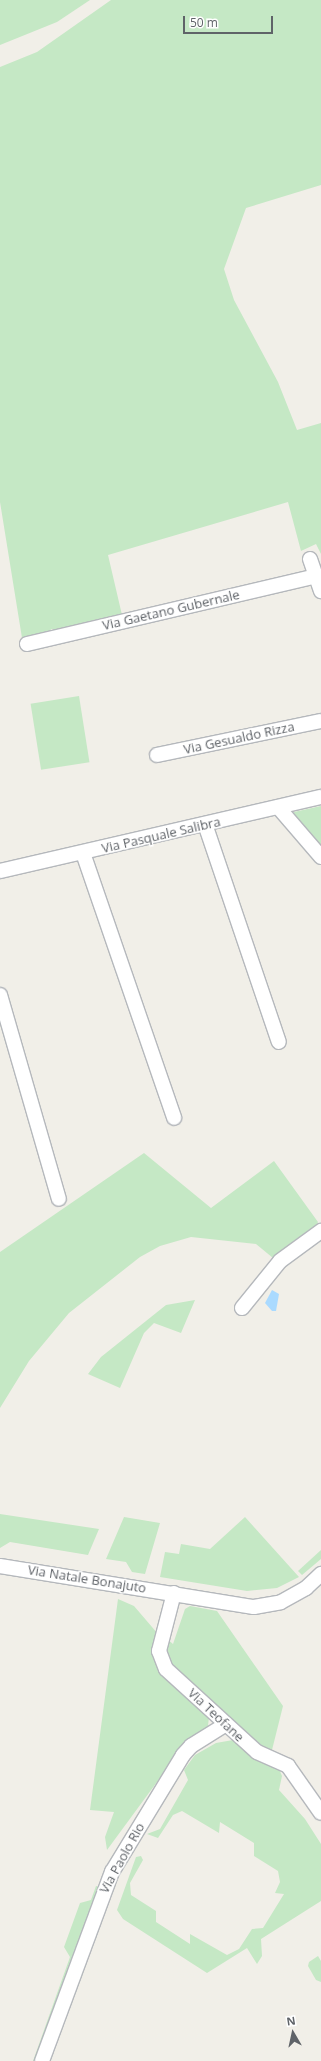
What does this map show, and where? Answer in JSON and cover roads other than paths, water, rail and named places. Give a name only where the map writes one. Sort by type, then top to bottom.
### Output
[{"type":"street","points":[[310,559],[321,591]]},
{"type":"street","name":"Via Gaetano Gubernale","points":[[27,644],[316,576]]},
{"type":"street","name":"Via Gesualdo Rizza","points":[[157,755],[321,721]]},
{"type":"street","name":"Via Pasquale Salibra","points":[[0,871],[321,797]]},
{"type":"street","points":[[278,807],[321,857]]},
{"type":"street","points":[[205,824],[280,1042]]},
{"type":"street","points":[[83,853],[174,1118]]},
{"type":"street","points":[[0,995],[59,1199]]},
{"type":"street","points":[[242,1308],[280,1261],[321,1231]]},
{"type":"street","name":"Via Natale Bonajuto","points":[[0,1566],[254,1607],[281,1602],[306,1588],[321,1574]]},
{"type":"street","name":"Via Teofane","points":[[174,1593],[159,1651],[161,1660],[224,1725],[257,1752],[288,1766],[321,1813]]},
{"type":"street","name":"Via Paolo Rio","points":[[42,2061],[112,1872],[183,1755],[191,1746],[224,1725]]},
{"type":"water","points":[[272,1290],[279,1294],[276,1311],[272,1311],[265,1303]]}]
